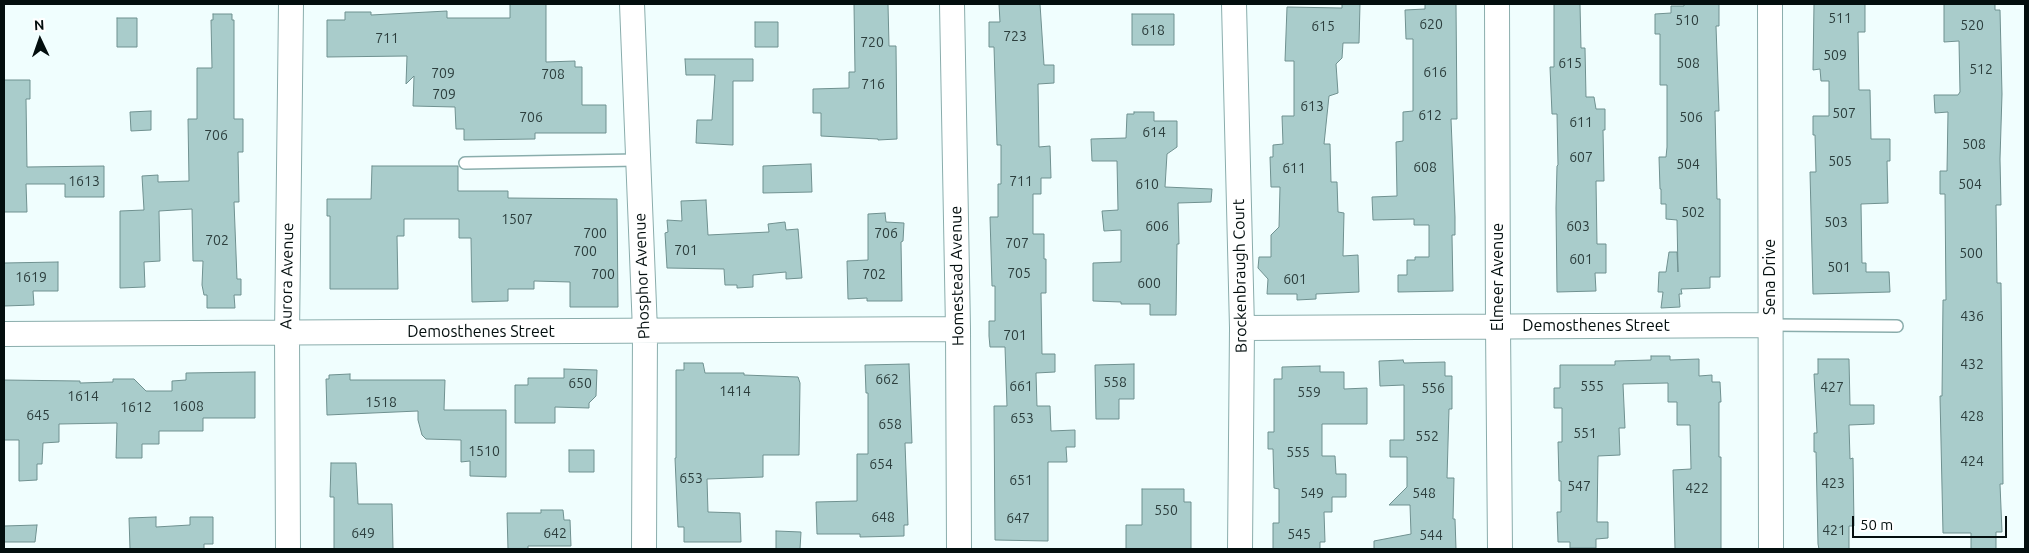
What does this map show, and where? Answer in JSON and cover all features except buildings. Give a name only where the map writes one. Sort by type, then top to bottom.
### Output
[{"type":"street","name":"Aurora Avenue","points":[[288,549],[286,333],[291,4]]},
{"type":"street","name":"Phosphor Avenue","points":[[632,4],[645,331],[644,549]]},
{"type":"street","name":"Homestead Avenue","points":[[952,4],[958,330],[959,549]]},
{"type":"street","name":"Brockenbraugh Court","points":[[1234,4],[1242,328],[1240,549]]},
{"type":"street","name":"Elmeer Avenue","points":[[1497,4],[1500,549]]},
{"type":"street","name":"Sena Drive","points":[[1770,4],[1771,549]]},
{"type":"street","name":"Demosthenes Street","points":[[1242,328],[1770,325]]},
{"type":"street","name":"Demosthenes Street","points":[[4,334],[958,330]]},
{"type":"lane","points":[[465,163],[637,160]]},
{"type":"lane","points":[[1770,325],[1897,326]]}]
